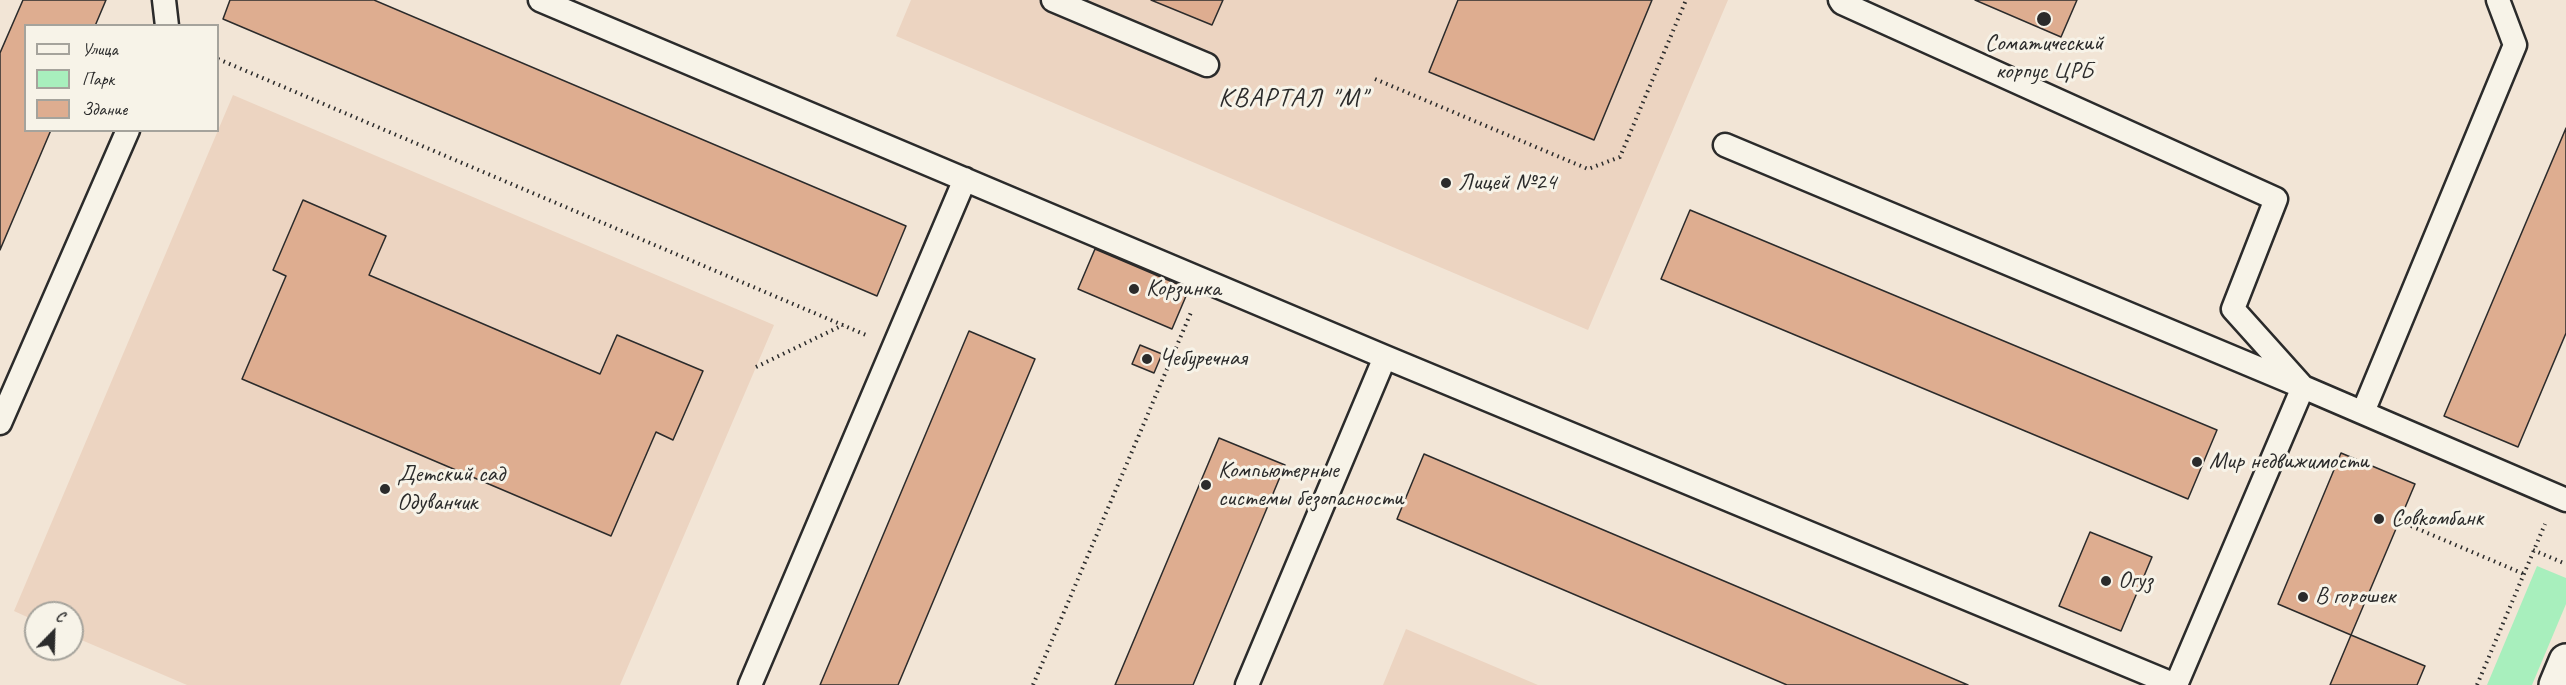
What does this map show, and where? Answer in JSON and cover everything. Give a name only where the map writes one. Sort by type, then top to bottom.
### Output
[{"type":"street","points":[[2556,685],[2566,661]]},
{"type":"lane","points":[[164,0],[167,24]]},
{"type":"lane","points":[[540,0],[1385,357],[2176,685],[2303,387]]},
{"type":"lane","points":[[1053,0],[1207,65]]},
{"type":"lane","points":[[1840,0],[1842,3],[2276,199],[2233,309],[2303,387]]},
{"type":"lane","points":[[2363,412],[2515,45],[2498,0]]},
{"type":"lane","points":[[0,423],[127,132]]},
{"type":"lane","points":[[1725,145],[2363,412],[2561,498]]},
{"type":"lane","points":[[750,685],[965,179]]},
{"type":"lane","points":[[1247,685],[1385,357]]},
{"type":"path","points":[[1375,79],[1588,169],[1620,157],[1686,0]]},
{"type":"path","points":[[219,59],[894,347]]},
{"type":"path","points":[[1033,685],[1204,280]]},
{"type":"path","points":[[756,367],[843,325]]},
{"type":"path","points":[[2476,685],[2534,550],[2561,498]]},
{"type":"path","points":[[2411,526],[2524,574]]},
{"type":"path","points":[[2534,550],[2566,564]]},
{"type":"shaded area","name":"Лицей №24","points":[[911,0],[1728,0],[1588,330],[896,36]]},
{"type":"shaded area","name":"Детский сад Одуванчик","points":[[233,95],[774,325],[620,685],[187,685],[84,641],[84,601],[24,601],[24,616],[14,611]]},
{"type":"shaded area","points":[[1406,629],[1538,685],[1383,685]]},
{"type":"green space","points":[[2537,566],[2566,578],[2566,604],[2532,685],[2487,685]]},
{"type":"building","points":[[23,0],[106,0],[96,24],[24,24],[24,132],[50,132],[0,250],[0,53]]},
{"type":"building","points":[[230,0],[374,0],[906,226],[877,296],[223,19]]},
{"type":"building","points":[[1151,0],[1223,0],[1212,25]]},
{"type":"building","points":[[1458,0],[1652,0],[1594,140],[1429,72]]},
{"type":"building","name":"Соматический корпус ЦРБ","points":[[1975,0],[2077,0],[2061,37]]},
{"type":"building","points":[[2566,128],[2566,333],[2518,447],[2444,416]]},
{"type":"building","points":[[303,200],[386,236],[369,275],[600,374],[617,335],[703,371],[673,440],[656,432],[611,536],[242,379],[286,276],[273,270]]},
{"type":"building","points":[[1690,210],[2217,430],[2188,499],[1661,279]]},
{"type":"building","name":"Корзинка","points":[[1095,249],[1189,289],[1172,329],[1078,289]]},
{"type":"building","points":[[969,331],[1035,359],[898,685],[820,685]]},
{"type":"building","name":"Чебуречная","points":[[1140,345],[1162,354],[1154,373],[1132,364]]},
{"type":"building","points":[[1219,438],[1285,465],[1193,685],[1115,685]]},
{"type":"building","points":[[2341,453],[2415,484],[2351,635],[2278,604]]},
{"type":"building","points":[[1424,454],[1968,685],[1787,685],[1397,519]]},
{"type":"building","name":"Огуз","points":[[2090,532],[2152,557],[2121,631],[2059,606]]},
{"type":"building","points":[[2351,635],[2425,666],[2417,685],[2330,685]]},
{"type":"place","name":"Соматический корпус ЦРБ","points":[[2044,19]]},
{"type":"place","name":"Лицей №24","points":[[1446,183]]},
{"type":"place","name":"Корзинка","points":[[1134,289]]},
{"type":"place","name":"Чебуречная","points":[[1147,359]]},
{"type":"place","name":"Мир недвижимости","points":[[2197,462]]},
{"type":"place","name":"Компьютерные системы безопасности","points":[[1206,485]]},
{"type":"place","name":"Детский сад Одуванчик","points":[[385,489]]},
{"type":"place","name":"Совкомбанк","points":[[2379,519]]},
{"type":"place","name":"Огуз","points":[[2106,581]]},
{"type":"place","name":"В горошек","points":[[2303,597]]},
{"type":"district","name":"КВАРТАЛ \"М\"","points":[[1293,99]]}]
